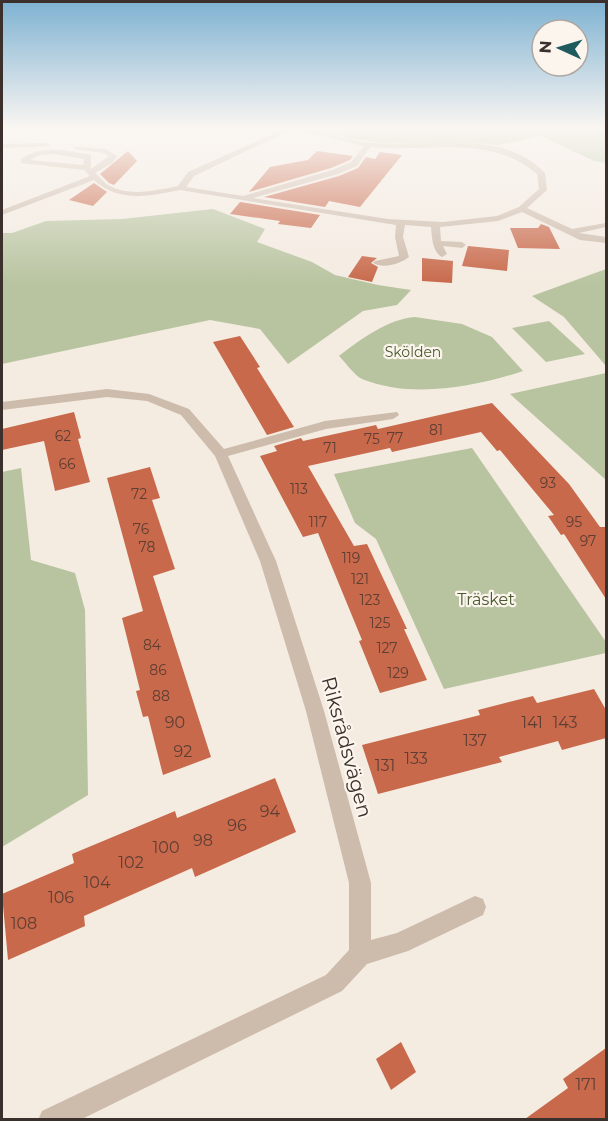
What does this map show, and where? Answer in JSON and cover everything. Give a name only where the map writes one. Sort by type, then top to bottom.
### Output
[{"type":"street","points":[[2,213],[76,179]]},
{"type":"street","points":[[97,179],[107,188],[130,194],[156,193],[181,188],[401,223],[435,225],[498,218],[522,209],[543,190],[542,179]]},
{"type":"street","points":[[181,188],[187,179]]},
{"type":"street","points":[[242,199],[310,179]]},
{"type":"street","points":[[522,209],[584,238],[606,240]]},
{"type":"street","points":[[378,262],[396,261],[404,257],[399,237],[401,223]]},
{"type":"street","points":[[435,225],[437,243],[442,254]]},
{"type":"street","points":[[570,232],[606,225]]},
{"type":"street","points":[[437,243],[462,245]]},
{"type":"street","name":"Riksrådsvägen","points":[[2,406],[107,393],[149,398],[184,412],[221,454],[268,561],[315,711],[360,883],[360,955]]},
{"type":"street","points":[[221,454],[325,425],[393,415]]},
{"type":"street","points":[[51,1119],[334,983],[360,955],[400,944],[475,907]]},
{"type":"green space","points":[[213,209],[265,229],[257,242],[312,262],[335,275],[411,290],[397,305],[363,311],[288,364],[260,329],[210,320],[2,364],[2,233],[12,233],[46,221],[122,219]]},
{"type":"green space","points":[[606,269],[606,366],[564,317],[532,296]]},
{"type":"green space","name":"Skölden","points":[[415,317],[462,324],[492,337],[523,371],[464,386],[401,388],[362,379],[339,356],[385,326]]},
{"type":"green space","points":[[549,321],[585,354],[546,362],[512,328]]},
{"type":"green space","points":[[606,373],[606,480],[510,394]]},
{"type":"green space","name":"Träsket","points":[[472,448],[606,642],[606,653],[444,689],[376,539],[355,523],[334,474]]},
{"type":"green space","points":[[21,468],[31,560],[75,573],[85,610],[88,795],[2,847],[2,472]]},
{"type":"building","points":[[105,179],[119,179],[114,185]]},
{"type":"building","points":[[260,179],[292,179],[249,192]]},
{"type":"building","points":[[327,179],[382,179],[360,207],[329,201],[325,207],[264,197]]},
{"type":"building","points":[[94,183],[107,192],[93,206],[69,200]]},
{"type":"building","points":[[240,202],[320,215],[311,228],[230,214]]},
{"type":"building","points":[[541,224],[549,227],[560,249],[518,248],[510,228],[538,228]]},
{"type":"building","points":[[468,246],[509,250],[507,271],[462,266]]},
{"type":"building","points":[[362,256],[377,258],[371,263],[378,267],[372,282],[348,277]]},
{"type":"building","points":[[422,258],[453,261],[452,283],[422,281]]},
{"type":"building","points":[[240,336],[294,427],[267,435],[213,342]]},
{"type":"building","points":[[492,403],[569,484],[600,527],[606,527],[606,599],[564,534],[561,535],[548,516],[554,515],[500,450],[497,451],[481,432],[392,452],[390,448],[308,466],[354,546],[367,544],[407,629],[404,629],[427,680],[380,693],[359,641],[362,640],[318,533],[303,537],[260,456],[277,451],[274,446],[301,438],[303,441],[376,425],[378,429]]},
{"type":"building","points":[[74,412],[81,438],[78,439],[90,482],[55,491],[44,441],[2,450],[2,429]]},
{"type":"building","points":[[150,467],[160,498],[152,500],[175,569],[153,576],[211,757],[163,775],[148,716],[143,717],[136,691],[140,690],[122,618],[143,611],[107,478]]},
{"type":"building","points":[[594,689],[606,710],[606,738],[562,750],[558,741],[499,757],[502,762],[378,794],[362,745],[480,715],[478,710],[533,696],[537,703]]},
{"type":"building","points":[[275,778],[296,832],[195,877],[192,868],[84,916],[85,926],[8,960],[2,894],[74,863],[72,854],[175,811],[177,818]]},
{"type":"building","points":[[401,1042],[416,1072],[391,1090],[376,1059]]},
{"type":"building","points":[[606,1048],[606,1119],[525,1119],[568,1088],[563,1079]]}]
